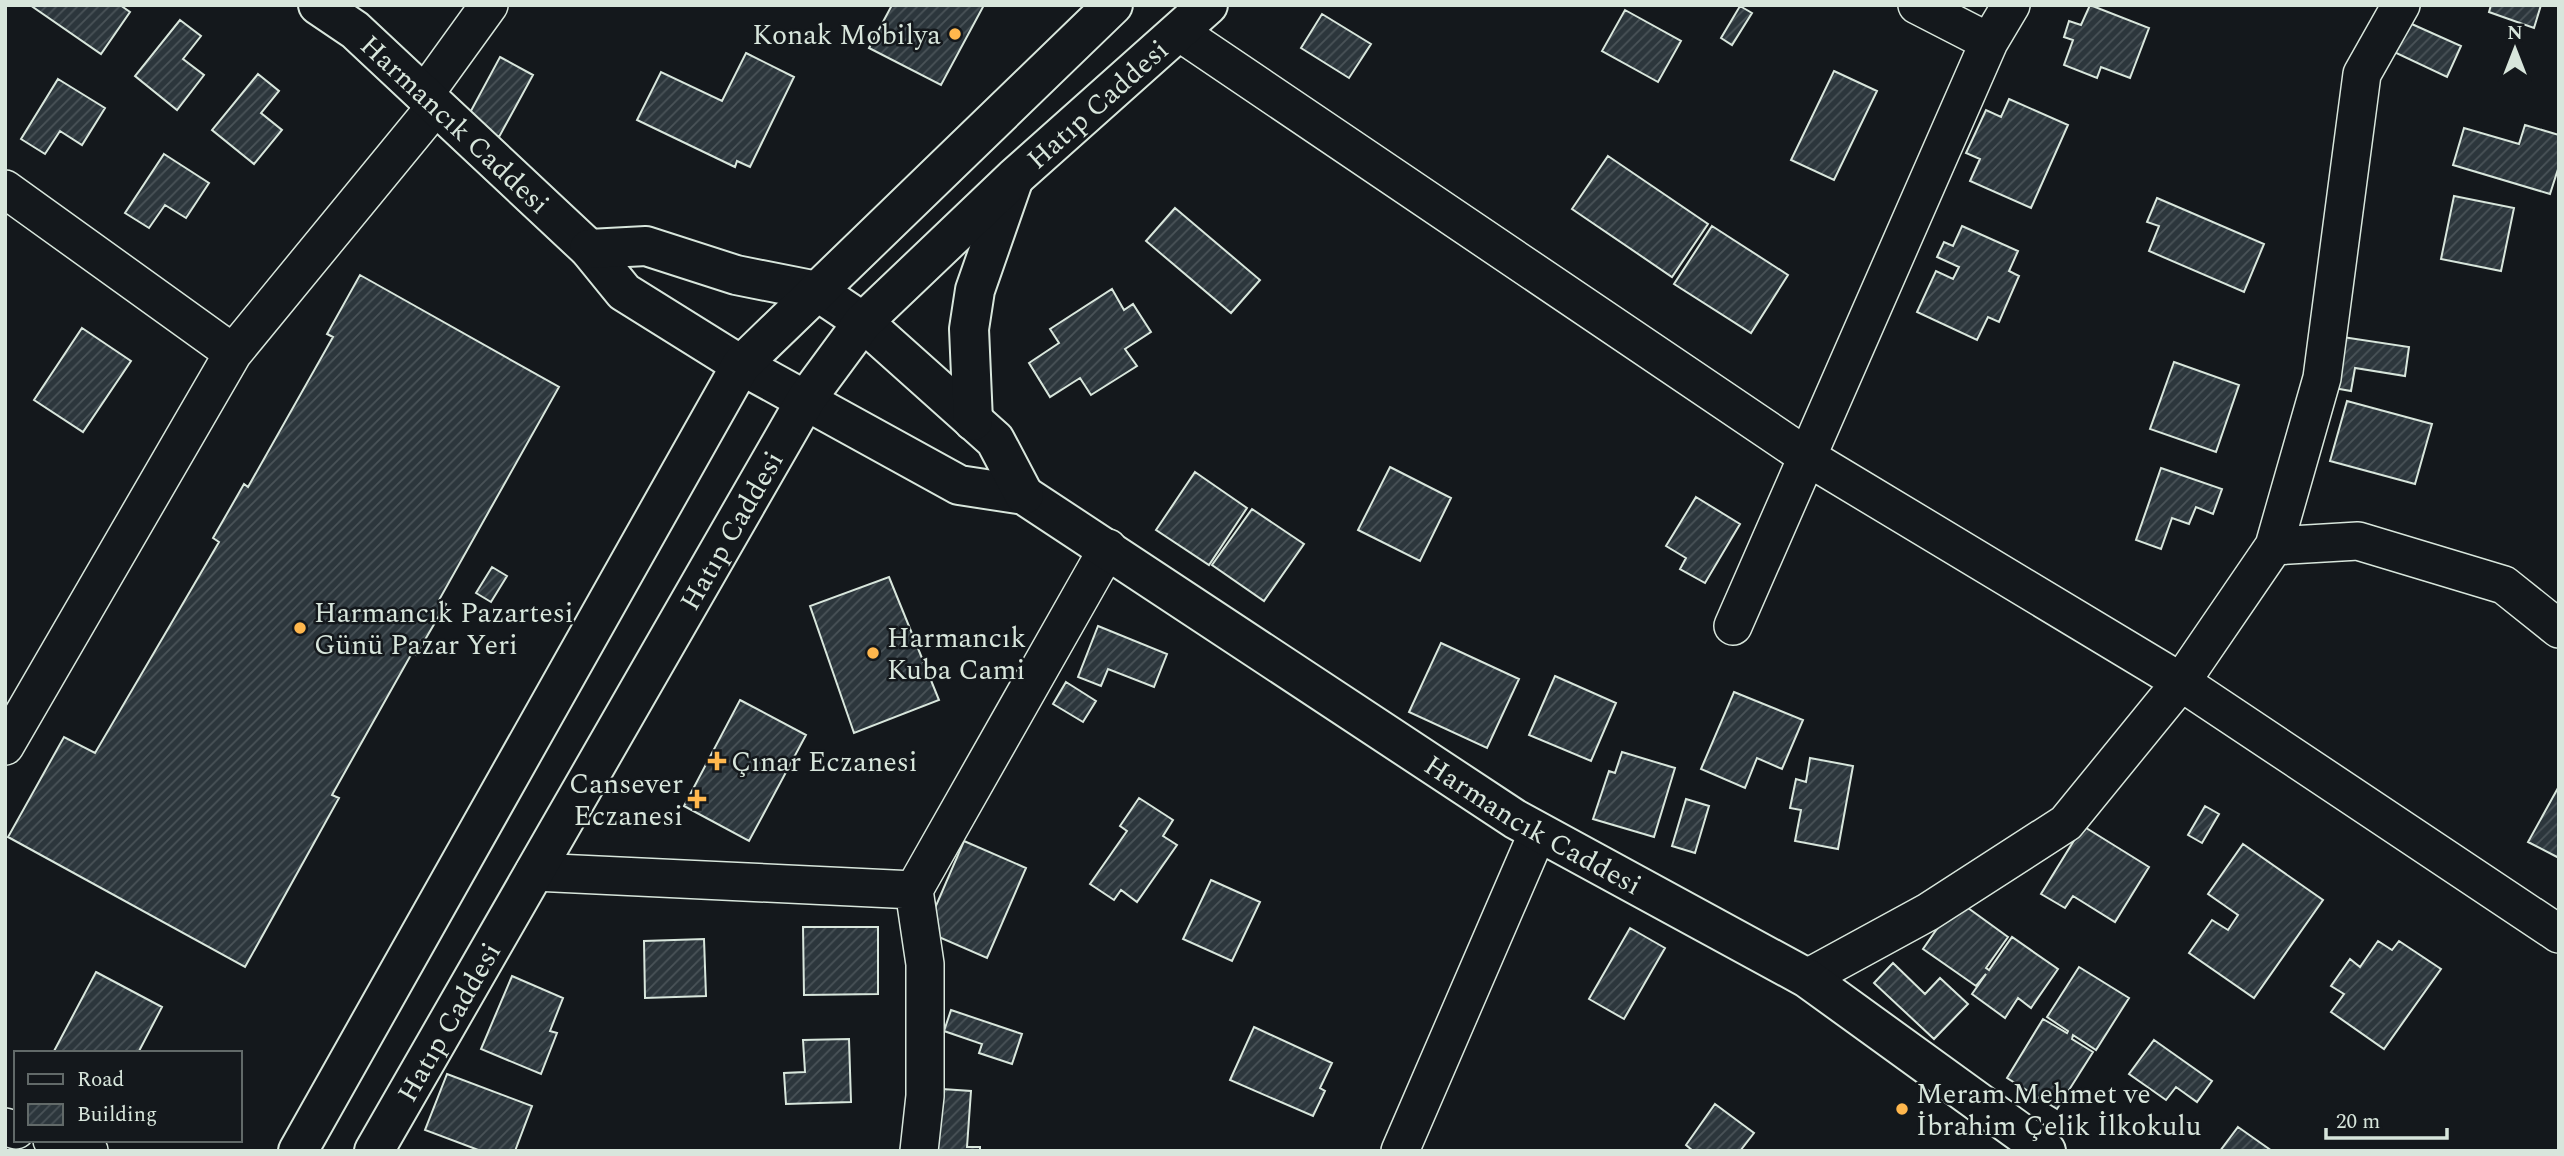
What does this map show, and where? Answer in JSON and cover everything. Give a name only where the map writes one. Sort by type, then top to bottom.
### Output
[{"type":"main road","name":"Harmancık Caddesi","points":[[318,5],[355,30],[589,249],[624,292],[741,365],[807,398],[959,485],[1024,495],[1538,832],[1807,978],[2046,1151]]},
{"type":"main road","name":"Hatıp Caddesi","points":[[298,1151],[741,365],[1112,5]]},
{"type":"main road","name":"Hatıp Caddesi","points":[[374,1151],[807,398],[863,322],[1014,178],[1208,5]]},
{"type":"main road","points":[[973,421],[969,329],[975,290],[1014,178]]},
{"type":"main road","points":[[589,249],[646,246],[736,275],[817,291],[863,322],[995,440],[1024,495]]},
{"type":"street","points":[[5,746],[233,353],[430,101],[489,5]]},
{"type":"street","points":[[1917,5],[1989,42]]},
{"type":"street","points":[[1733,626],[1809,458],[1989,42],[2011,5]]},
{"type":"street","points":[[1807,978],[1928,912],[2066,823],[2181,682],[2274,546],[2322,378],[2362,74],[2401,5]]},
{"type":"street","points":[[1179,32],[1809,458],[2181,682],[2559,934]]},
{"type":"street","points":[[5,189],[233,353]]},
{"type":"street","points":[[2274,546],[2358,541],[2504,586],[2559,629]]},
{"type":"street","points":[[919,1151],[925,1096],[925,964],[914,890],[1108,548]]},
{"type":"street","points":[[1400,1151],[1538,832]]},
{"type":"street","points":[[534,872],[914,890]]},
{"type":"street","points":[[59,1142],[89,1151]]},
{"type":"building","points":[[30,5],[120,5],[130,12],[101,54]]},
{"type":"building","points":[[892,5],[984,5],[941,85],[869,48]]},
{"type":"building","points":[[2090,5],[2149,28],[2130,78],[2101,67],[2097,78],[2064,65],[2073,40],[2064,37],[2069,21],[2081,25]]},
{"type":"building","points":[[2491,5],[2541,5],[2534,28],[2489,12]]},
{"type":"building","points":[[1740,6],[1752,13],[1732,45],[1721,38]]},
{"type":"building","points":[[1625,10],[1681,41],[1658,82],[1602,51]]},
{"type":"building","points":[[1322,14],[1371,44],[1349,78],[1301,48]]},
{"type":"building","points":[[180,20],[201,36],[183,59],[204,75],[177,110],[135,76]]},
{"type":"building","points":[[2405,21],[2461,46],[2447,77],[2392,51]]},
{"type":"building","points":[[746,53],[794,77],[750,167],[737,161],[735,167],[637,120],[661,72],[722,101]]},
{"type":"building","points":[[500,57],[533,75],[499,137],[466,120]]},
{"type":"building","points":[[1834,71],[1877,91],[1834,180],[1791,160]]},
{"type":"building","points":[[258,74],[279,91],[261,113],[282,130],[254,164],[212,130]]},
{"type":"building","points":[[58,79],[105,108],[82,145],[60,131],[45,154],[21,139]]},
{"type":"building","points":[[2009,99],[2068,125],[2031,208],[1970,181],[1980,159],[1966,153],[1986,110],[2001,117]]},
{"type":"building","points":[[2525,125],[2559,135],[2559,166],[2550,194],[2453,165],[2464,128],[2519,144]]},
{"type":"building","points":[[164,154],[209,183],[186,218],[165,205],[149,228],[125,213]]},
{"type":"building","points":[[1608,156],[1708,224],[1672,277],[1572,209]]},
{"type":"building","points":[[2454,196],[2514,208],[2501,271],[2441,259]]},
{"type":"building","points":[[2157,198],[2264,244],[2244,292],[2149,251],[2159,226],[2147,222]]},
{"type":"building","points":[[1175,208],[1260,280],[1231,313],[1146,241]]},
{"type":"building","points":[[1712,226],[1788,275],[1751,333],[1674,284]]},
{"type":"building","points":[[1962,226],[2018,251],[2009,271],[2019,276],[1999,322],[1988,317],[1977,340],[1917,312],[1936,271],[1953,279],[1959,267],[1937,257],[1944,242],[1953,246]]},
{"type":"building","name":"Harmancık Pazartesi Günü Pazar Yeri","points":[[360,275],[559,387],[439,600],[446,604],[416,655],[412,653],[332,795],[339,798],[245,967],[8,837],[64,737],[95,753],[219,542],[213,538],[244,484],[248,487],[333,337],[327,334]]},
{"type":"building","points":[[1112,289],[1124,310],[1133,304],[1151,332],[1125,349],[1137,366],[1091,395],[1080,378],[1050,397],[1029,363],[1059,343],[1050,329]]},
{"type":"building","points":[[82,328],[131,361],[83,432],[34,400]]},
{"type":"building","points":[[2336,336],[2409,347],[2405,376],[2355,368],[2351,391],[2328,387]]},
{"type":"building","points":[[2174,362],[2239,385],[2216,452],[2150,429]]},
{"type":"building","points":[[2347,401],[2432,424],[2415,484],[2330,461]]},
{"type":"building","points":[[1390,467],[1451,498],[1420,561],[1358,530]]},
{"type":"building","points":[[2161,468],[2222,489],[2213,514],[2196,507],[2189,524],[2172,518],[2161,549],[2136,540]]},
{"type":"building","points":[[1195,472],[1247,508],[1209,565],[1156,530]]},
{"type":"building","points":[[1696,497],[1740,524],[1705,583],[1680,569],[1686,558],[1666,546]]},
{"type":"building","points":[[1252,509],[1304,544],[1264,601],[1212,565]]},
{"type":"building","points":[[492,567],[507,576],[491,602],[476,593]]},
{"type":"building","name":"Harmancık Kuba Cami","points":[[889,577],[939,700],[854,733],[810,606]]},
{"type":"building","points":[[1098,626],[1167,654],[1154,687],[1108,669],[1101,686],[1078,677]]},
{"type":"building","points":[[1441,643],[1519,679],[1487,748],[1409,712]]},
{"type":"building","points":[[1555,676],[1616,703],[1591,761],[1529,735]]},
{"type":"building","points":[[1066,682],[1096,701],[1083,722],[1053,704]]},
{"type":"building","points":[[1734,692],[1803,720],[1782,769],[1757,758],[1745,788],[1701,769]]},
{"type":"building","points":[[740,700],[806,735],[749,841],[684,806]]},
{"type":"building","points":[[1622,752],[1675,768],[1654,837],[1593,819],[1609,771],[1615,773]]},
{"type":"building","points":[[1810,758],[1853,766],[1838,849],[1795,841],[1801,810],[1790,808],[1796,779],[1806,782]]},
{"type":"building","points":[[2559,786],[2559,858],[2528,842]]},
{"type":"building","points":[[1139,798],[1173,820],[1163,836],[1177,845],[1137,902],[1121,890],[1114,900],[1090,884],[1127,831],[1120,826]]},
{"type":"building","points":[[1686,799],[1709,806],[1695,853],[1672,846]]},
{"type":"building","points":[[2205,806],[2219,814],[2202,843],[2188,835]]},
{"type":"building","points":[[2083,826],[2149,867],[2115,922],[2073,896],[2065,908],[2041,894]]},
{"type":"building","points":[[964,841],[1026,868],[987,958],[925,931]]},
{"type":"building","points":[[2243,844],[2323,900],[2254,998],[2189,953],[2212,920],[2228,930],[2238,915],[2208,894]]},
{"type":"building","points":[[1211,880],[1260,902],[1232,961],[1183,939]]},
{"type":"building","points":[[1957,900],[2008,937],[1986,968],[1989,970],[2012,937],[2058,969],[2031,1008],[2018,998],[2005,1018],[1972,994],[1986,974],[1976,986],[1923,949]]},
{"type":"building","points":[[803,927],[878,927],[878,994],[804,995]]},
{"type":"building","points":[[1630,928],[1665,948],[1624,1019],[1589,999]]},
{"type":"building","points":[[704,939],[706,996],[645,998],[644,941]]},
{"type":"building","points":[[2378,941],[2392,950],[2399,941],[2441,969],[2384,1049],[2331,1012],[2344,994],[2331,986],[2350,959],[2360,967]]},
{"type":"building","points":[[1893,963],[1925,994],[1940,978],[1968,1004],[1934,1039],[1874,983]]},
{"type":"building","points":[[2079,967],[2129,998],[2096,1050],[2073,1035],[2072,1039],[2093,1052],[2057,1109],[2007,1078],[2043,1019],[2067,1033],[2068,1031],[2047,1017]]},
{"type":"building","points":[[96,972],[162,1007],[139,1051],[54,1051]]},
{"type":"building","points":[[512,976],[563,998],[550,1031],[557,1033],[541,1074],[481,1049]]},
{"type":"building","points":[[951,1010],[1022,1034],[1012,1064],[979,1053],[982,1044],[944,1031]]},
{"type":"building","points":[[1254,1027],[1332,1063],[1320,1088],[1325,1091],[1313,1116],[1230,1080]]},
{"type":"building","points":[[849,1039],[851,1102],[786,1104],[784,1073],[805,1072],[803,1040]]},
{"type":"building","points":[[2154,1040],[2212,1081],[2197,1102],[2176,1087],[2166,1100],[2129,1074]]},
{"type":"building","points":[[447,1074],[532,1106],[515,1151],[481,1151],[425,1130]]},
{"type":"building","points":[[942,1089],[971,1091],[967,1147],[980,1147],[980,1151],[937,1151]]},
{"type":"building","points":[[1715,1104],[1754,1133],[1740,1151],[1693,1151],[1686,1145]]},
{"type":"building","points":[[2238,1127],[2272,1151],[2220,1151]]},
{"type":"place","name":"Konak Mobilya","points":[[955,34]]},
{"type":"place","name":"Harmancık Pazartesi Günü Pazar Yeri","points":[[300,628]]},
{"type":"place","name":"Harmancık Kuba Cami","points":[[873,653]]},
{"type":"place","name":"Çınar Eczanesi","points":[[717,761]]},
{"type":"place","name":"Cansever Eczanesi","points":[[697,799]]},
{"type":"place","name":"Meram Mehmet ve İbrahim Çelik İlkokulu","points":[[1902,1109]]}]
